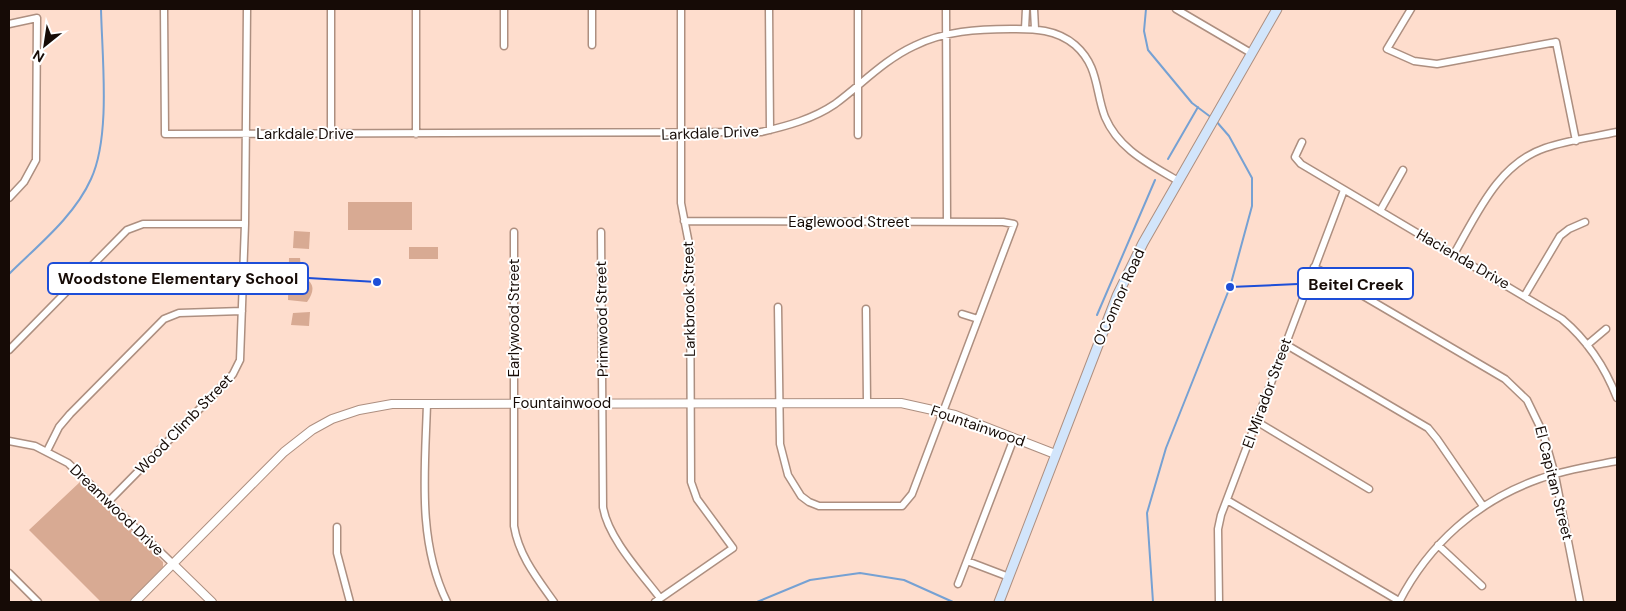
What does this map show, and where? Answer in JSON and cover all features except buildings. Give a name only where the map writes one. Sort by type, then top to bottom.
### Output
[{"type":"main road","name":"O'Connor Road","points":[[999,602],[1117,296],[1143,243],[1277,9]]},
{"type":"street","name":"Larkdale Drive","points":[[164,9],[165,134],[750,133],[794,124],[820,113],[899,54],[916,45],[946,35],[980,29],[1035,29],[1058,34],[1081,51],[1090,63],[1098,83],[1102,106],[1113,132],[1136,155],[1178,181]]},
{"type":"street","name":"Wood Climb Street","points":[[109,501],[233,374],[240,360],[245,224],[247,9]]},
{"type":"street","points":[[331,9],[331,134]]},
{"type":"street","points":[[416,9],[416,134]]},
{"type":"street","points":[[504,9],[504,46]]},
{"type":"street","points":[[592,9],[592,45]]},
{"type":"street","name":"Larkbrook Street","points":[[658,600],[733,548],[693,491],[690,472],[692,404],[690,249],[681,203],[681,9]]},
{"type":"street","points":[[769,9],[770,130]]},
{"type":"street","points":[[858,9],[858,135]]},
{"type":"street","points":[[946,9],[947,222]]},
{"type":"street","points":[[1025,29],[1026,9]]},
{"type":"street","points":[[1034,9],[1035,29]]},
{"type":"street","points":[[1176,9],[1251,53]]},
{"type":"street","points":[[1411,9],[1387,49],[1414,61],[1437,64],[1556,42],[1576,140]]},
{"type":"street","points":[[9,24],[37,18],[36,160],[24,182],[9,198]]},
{"type":"street","points":[[1454,254],[1494,188],[1511,169],[1544,148],[1617,132]]},
{"type":"street","name":"Hacienda Drive","points":[[1302,142],[1296,154],[1297,161],[1525,295],[1562,319],[1587,345],[1608,376],[1617,398]]},
{"type":"street","points":[[1380,211],[1403,170]]},
{"type":"street","name":"El Mirador Street","points":[[1219,602],[1218,528],[1256,421],[1344,190]]},
{"type":"street","name":"Eaglewood Street","points":[[684,221],[1003,222],[1014,224],[978,319]]},
{"type":"street","points":[[1525,295],[1560,236],[1569,229],[1585,222]]},
{"type":"street","points":[[9,350],[128,230],[135,226],[143,224],[245,224]]},
{"type":"street","name":"Earlywood Street","points":[[514,232],[514,513],[516,538],[528,565],[554,602]]},
{"type":"street","name":"Primwood Street","points":[[601,232],[602,480],[604,518],[658,600]]},
{"type":"street","name":"El Capitan Street","points":[[1314,267],[1501,376],[1520,392],[1537,417],[1555,475],[1580,602]]},
{"type":"street","points":[[778,307],[778,403],[780,444],[784,465],[793,484],[809,502],[819,506],[902,506],[912,494],[978,319],[962,314]]},
{"type":"street","points":[[866,309],[867,402]]},
{"type":"street","points":[[47,451],[59,427],[70,414],[164,319],[179,313],[242,311]]},
{"type":"street","points":[[1587,345],[1606,329]]},
{"type":"street","points":[[1285,344],[1428,428],[1483,506]]},
{"type":"street","name":"Fountainwood","points":[[135,602],[284,452],[312,430],[332,419],[358,410],[392,404],[901,403],[944,412],[1055,454]]},
{"type":"street","points":[[426,404],[427,532],[432,568],[446,602]]},
{"type":"street","points":[[1256,421],[1369,489]]},
{"type":"street","points":[[958,584],[1014,438]]},
{"type":"street","name":"Dreamwood Drive","points":[[9,441],[34,446],[47,451],[76,470],[212,602]]},
{"type":"street","points":[[1227,500],[1399,602],[1422,565],[1438,544],[1483,506],[1518,488],[1555,475],[1617,461]]},
{"type":"street","points":[[337,527],[337,553],[350,602]]},
{"type":"street","points":[[1438,544],[1482,586]]},
{"type":"street","points":[[967,561],[1009,577]]},
{"type":"street","points":[[9,573],[38,602]]},
{"type":"shaded area","points":[[348,202],[412,202],[412,230],[348,230]]},
{"type":"shaded area","points":[[294,231],[310,232],[309,249],[293,248]]},
{"type":"shaded area","points":[[409,247],[438,247],[438,259],[409,259]]},
{"type":"shaded area","points":[[289,258],[300,258],[302,277],[311,284],[312,291],[307,302],[288,300]]},
{"type":"shaded area","points":[[310,312],[309,326],[291,325],[293,313]]},
{"type":"shaded area","points":[[81,481],[163,562],[163,567],[129,602],[101,602],[29,530]]},
{"type":"waterway","points":[[9,274],[65,218],[84,193],[91,179],[97,161],[103,119],[104,73],[101,9]]},
{"type":"waterway","points":[[1146,9],[1144,31],[1148,50],[1192,103],[1212,118]]},
{"type":"waterway","points":[[1168,159],[1198,107]]},
{"type":"waterway","points":[[1153,602],[1147,513],[1166,448],[1230,287],[1252,206],[1252,178],[1229,136],[1216,121]]},
{"type":"waterway","points":[[1097,315],[1155,180]]},
{"type":"waterway","points":[[757,602],[810,580],[860,573],[904,580],[953,602]]},
{"type":"place","name":"Woodstone Elementary School","points":[[377,282]]},
{"type":"place","name":"Beitel Creek","points":[[1230,287]]}]
